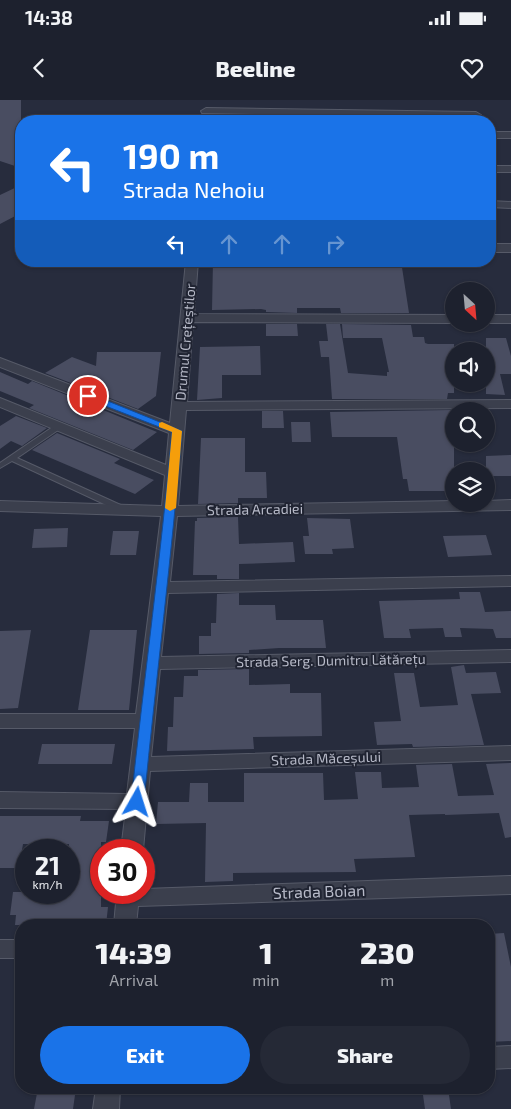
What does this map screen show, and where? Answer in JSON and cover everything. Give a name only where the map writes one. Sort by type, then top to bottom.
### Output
[{"type":"street","points":[[205,115],[207,100]]},
{"type":"street","points":[[496,135],[511,135]]},
{"type":"street","points":[[496,169],[511,170]]},
{"type":"street","points":[[496,204],[511,205]]},
{"type":"street","points":[[496,248],[511,248]]},
{"type":"street","name":"Drumul Crețeștilor","points":[[133,839],[151,664],[170,511],[187,318],[188,267]]},
{"type":"street","points":[[187,318],[445,318]]},
{"type":"street","points":[[495,319],[511,319]]},
{"type":"street","points":[[0,362],[177,431]]},
{"type":"street","points":[[0,402],[173,473]]},
{"type":"street","points":[[180,406],[511,404]]},
{"type":"street","name":"Strada Arcadiei","points":[[0,506],[170,511],[511,505]]},
{"type":"street","points":[[160,588],[511,580]]},
{"type":"street","name":"Strada Serg. Dumitru Lătărețu","points":[[151,664],[511,656]]},
{"type":"street","points":[[0,721],[145,721]]},
{"type":"street","name":"Strada Măceșului","points":[[141,764],[511,753]]},
{"type":"street","points":[[0,800],[137,802]]},
{"type":"street","name":"Strada Boian","points":[[155,894],[511,885]]},
{"type":"street","points":[[126,919],[127,904]]},
{"type":"street","points":[[0,949],[15,949]]},
{"type":"street","points":[[495,1058],[511,1057]]},
{"type":"street","points":[[106,1109],[107,1094]]},
{"type":"lane","points":[[0,466],[60,426]]},
{"type":"lane","points":[[11,458],[123,510]]},
{"type":"building","points":[[0,100],[21,100],[21,115],[15,115],[15,166],[0,161]]},
{"type":"building","points":[[15,188],[15,216],[0,224],[0,195]]},
{"type":"building","points":[[213,267],[402,267],[409,313],[341,313],[340,308],[297,308],[297,313],[266,312],[266,310],[261,309],[212,310]]},
{"type":"building","points":[[266,324],[297,324],[298,336],[266,336]]},
{"type":"building","points":[[326,324],[340,324],[348,373],[387,376],[387,372],[389,372],[382,338],[343,338],[342,324],[411,325],[413,337],[424,337],[425,343],[428,344],[445,344],[445,392],[454,393],[448,393],[447,399],[332,399],[329,357],[321,357],[319,341],[328,341]]},
{"type":"building","points":[[486,338],[506,338],[511,356],[511,374],[500,374],[505,395],[486,394],[486,392],[495,392],[495,342],[486,342]]},
{"type":"building","points":[[260,346],[261,375],[222,375],[222,398],[197,400],[200,347]]},
{"type":"building","points":[[97,352],[161,352],[156,396],[138,409],[45,373],[72,357],[96,366]]},
{"type":"building","points":[[0,372],[28,384],[32,381],[157,432],[133,450],[29,408],[34,405],[0,391]]},
{"type":"building","points":[[445,410],[445,452],[454,452],[454,462],[445,462],[445,491],[409,491],[407,479],[403,479],[397,437],[332,437],[330,412]]},
{"type":"building","points":[[262,411],[283,411],[284,428],[262,428]]},
{"type":"building","points":[[16,416],[47,428],[22,446],[11,441],[0,449],[0,426]]},
{"type":"building","points":[[291,422],[310,422],[311,442],[292,442]]},
{"type":"building","points":[[57,433],[120,459],[114,463],[154,480],[135,494],[32,450]]},
{"type":"building","points":[[201,438],[245,438],[245,472],[266,472],[267,498],[238,498],[238,503],[198,504]]},
{"type":"building","points":[[511,455],[511,476],[495,476],[495,462],[486,462],[486,456]]},
{"type":"building","points":[[238,517],[239,544],[293,542],[295,562],[239,564],[239,579],[217,579],[217,575],[193,575],[195,521],[197,521],[197,518]]},
{"type":"building","points":[[307,518],[350,519],[354,548],[332,549],[333,554],[305,554],[303,536],[309,536]]},
{"type":"building","points":[[68,528],[67,547],[32,548],[34,529]]},
{"type":"building","points":[[113,531],[139,531],[136,555],[110,555]]},
{"type":"building","points":[[486,535],[492,555],[448,557],[443,536]]},
{"type":"building","points":[[459,592],[480,592],[485,612],[511,611],[511,638],[496,638],[493,629],[460,628],[462,637],[445,637],[443,628],[409,629],[411,638],[384,638],[379,601],[460,599]]},
{"type":"building","points":[[239,593],[239,605],[275,605],[276,620],[323,620],[326,648],[279,648],[249,650],[249,653],[199,654],[199,636],[211,636],[211,623],[216,623],[217,594]]},
{"type":"building","points":[[31,630],[18,708],[0,709],[0,631]]},
{"type":"building","points":[[90,630],[137,630],[129,710],[78,710]]},
{"type":"building","points":[[464,665],[466,673],[496,672],[501,693],[471,694],[484,745],[413,747],[412,744],[377,745],[374,722],[401,721],[394,673],[414,673],[420,707],[458,705],[451,667]]},
{"type":"building","points":[[249,669],[249,685],[290,684],[290,693],[321,693],[322,736],[253,737],[254,749],[167,751],[168,727],[173,727],[174,697],[183,697],[184,676],[198,676],[198,670]]},
{"type":"building","points":[[42,744],[115,744],[112,764],[38,764]]},
{"type":"building","points":[[511,763],[511,837],[505,838],[499,813],[409,815],[415,857],[354,859],[356,872],[233,873],[233,881],[205,882],[206,823],[156,824],[158,802],[189,802],[190,783],[208,783],[208,802],[244,802],[244,773],[323,773],[324,800],[358,799],[355,772],[381,772],[382,788],[419,787],[416,765],[452,764],[458,796],[494,795],[486,764]]},
{"type":"building","points":[[0,816],[81,816],[80,821],[109,821],[106,839],[90,839],[90,904],[101,904],[101,907],[108,907],[107,919],[16,919],[16,915],[10,915],[13,892],[15,892],[15,904],[80,904],[80,839],[15,839],[15,868],[0,868]]},
{"type":"building","points":[[504,933],[511,967],[511,1041],[495,1042],[495,934]]},
{"type":"building","points":[[37,1094],[75,1094],[73,1109],[34,1109]]},
{"type":"building","points":[[423,1094],[449,1094],[451,1109],[425,1109]]},
{"type":"slow traffic","points":[[162,425],[177,431],[170,508]]},
{"type":"route","points":[[88,396],[177,431],[170,511],[151,664],[137,802]]}]
